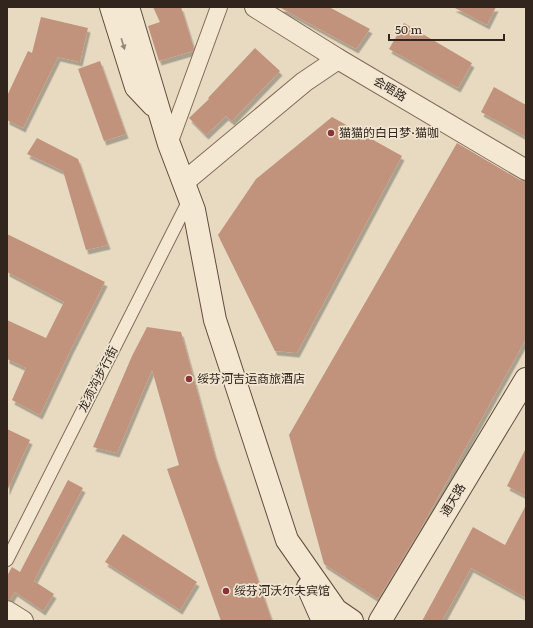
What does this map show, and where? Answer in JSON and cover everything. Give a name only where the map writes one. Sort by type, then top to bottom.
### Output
[{"type":"main road","points":[[111,7],[136,86],[159,112]]},
{"type":"main road","points":[[128,7],[169,144],[194,210],[215,320],[287,540],[323,621]]},
{"type":"main road","name":"通天路","points":[[380,621],[526,379]]},
{"type":"main road","points":[[287,540],[336,610],[352,621]]},
{"type":"street","points":[[169,144],[219,7]]},
{"type":"street","name":"会晤路","points":[[255,7],[338,59],[526,170]]},
{"type":"street","points":[[187,190],[304,82],[338,59]]},
{"type":"street","name":"龙须沟步行街","points":[[7,560],[187,190]]},
{"type":"street","points":[[7,611],[23,621]]},
{"type":"building","points":[[153,7],[181,7],[194,49],[193,51],[159,61],[148,26],[160,22]]},
{"type":"building","points":[[279,7],[329,7],[370,29],[356,49]]},
{"type":"building","points":[[453,7],[496,7],[487,25]]},
{"type":"building","points":[[41,17],[88,28],[80,62],[58,57],[23,128],[7,120],[7,96],[28,51],[32,53]]},
{"type":"building","points":[[404,23],[472,63],[458,88],[389,49]]},
{"type":"building","points":[[255,48],[280,71],[232,121],[226,116],[206,135],[189,118],[209,99],[208,98]]},
{"type":"building","points":[[100,61],[126,134],[104,141],[78,69]]},
{"type":"building","points":[[494,87],[526,105],[526,137],[481,112]]},
{"type":"building","points":[[332,117],[402,156],[297,353],[275,351],[218,235],[256,179]]},
{"type":"building","points":[[37,138],[78,159],[108,245],[86,250],[63,171],[27,154]]},
{"type":"building","points":[[457,143],[520,180],[526,181],[526,339],[421,528],[378,599],[324,564],[289,435]]},
{"type":"building","points":[[7,234],[105,282],[40,415],[12,400],[26,368],[7,359],[7,320],[46,338],[64,302],[7,272]]},
{"type":"building","points":[[147,327],[181,332],[214,453],[272,621],[221,621],[167,469],[179,465],[152,370],[117,453],[93,447],[132,356]]},
{"type":"building","points":[[7,429],[30,440],[7,491]]},
{"type":"building","points":[[526,448],[526,496],[507,486]]},
{"type":"building","points":[[68,480],[83,488],[34,581],[54,594],[43,611],[15,592],[10,600],[7,600],[7,576],[12,567],[20,572]]},
{"type":"building","points":[[526,505],[526,598],[471,568],[442,621],[422,621],[473,527],[505,545]]},
{"type":"building","points":[[123,534],[197,582],[180,610],[105,562]]},
{"type":"place","name":"猫猫的白日梦·猫咖","points":[[331,133]]},
{"type":"place","name":"绥芬河吉运商旅酒店","points":[[189,379]]},
{"type":"place","name":"绥芬河沃尔夫宾馆","points":[[226,591]]}]
